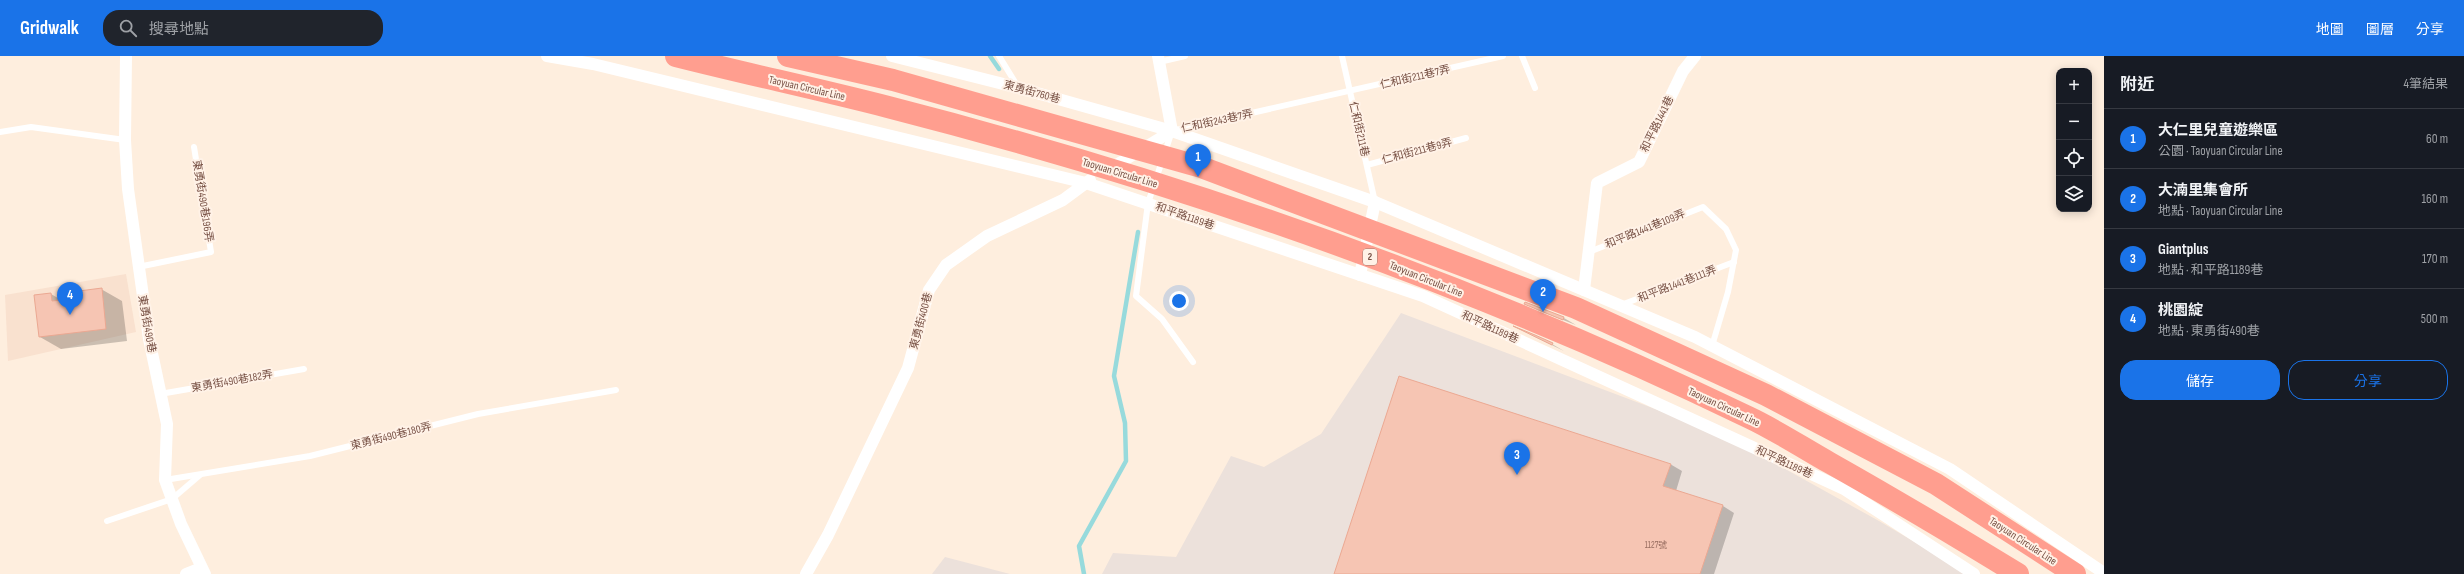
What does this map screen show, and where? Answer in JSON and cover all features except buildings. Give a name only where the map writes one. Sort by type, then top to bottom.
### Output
[{"type":"highway","name":"Taoyuan Circular Line","points":[[676,56],[888,106],[1061,155],[1191,194],[1384,262],[1566,336],[1751,418],[1921,514],[2018,574]]},
{"type":"highway","name":"Taoyuan Circular Line","points":[[788,56],[893,80],[1201,167],[1576,308],[1766,394],[1936,484],[2074,574]]},
{"type":"street","name":"東勇街490巷","points":[[126,56],[125,140],[128,189],[149,340],[167,424],[165,480],[203,571],[186,574]]},
{"type":"street","points":[[547,56],[594,60],[1086,183],[1148,203]]},
{"type":"street","name":"東勇街760巷","points":[[892,56],[1019,88],[1172,131]]},
{"type":"street","name":"和平路1441巷","points":[[1584,290],[1597,183],[1639,162],[1683,71],[1695,56]]},
{"type":"street","points":[[1158,59],[1172,131],[1375,202],[1620,305],[1712,346],[1950,469],[2104,573]]},
{"type":"street","name":"東勇街400巷","points":[[806,574],[828,535],[908,368],[928,290],[946,264],[987,236],[1063,200],[1086,183],[1172,131]]},
{"type":"street","points":[[1360,276],[1375,202]]},
{"type":"street","name":"和平路1189巷","points":[[1148,203],[1360,276],[1423,296],[1844,489],[1974,574]]},
{"type":"lane","points":[[998,56],[1019,88]]},
{"type":"lane","points":[[1158,59],[1185,56]]},
{"type":"lane","name":"仁和街211巷","points":[[1342,56],[1375,202]]},
{"type":"lane","name":"仁和街211巷7弄","points":[[1262,112],[1503,56]]},
{"type":"lane","points":[[1522,56],[1535,88]]},
{"type":"lane","name":"仁和街243巷7弄","points":[[1172,131],[1262,112]]},
{"type":"lane","points":[[0,132],[31,127],[125,140]]},
{"type":"lane","points":[[1148,203],[1172,131]]},
{"type":"lane","name":"仁和街211巷9弄","points":[[1367,165],[1466,138]]},
{"type":"lane","name":"東勇街490巷196弄","points":[[138,267],[211,252],[194,147]]},
{"type":"lane","name":"和平路1189巷","points":[[1148,203],[1136,296],[1162,319],[1193,362]]},
{"type":"lane","name":"和平路1441巷109弄","points":[[1588,252],[1703,207],[1726,229],[1736,250],[1734,262]]},
{"type":"lane","points":[[1712,346],[1728,292],[1734,262]]},
{"type":"lane","name":"和平路1441巷111弄","points":[[1620,305],[1734,262]]},
{"type":"lane","name":"東勇街490巷182弄","points":[[160,394],[304,369]]},
{"type":"lane","name":"東勇街490巷180弄","points":[[165,480],[310,456],[478,414],[616,390]]},
{"type":"lane","points":[[107,521],[172,499],[202,474]]},
{"type":"shaded area","points":[[126,274],[136,332],[8,361],[5,295]]},
{"type":"shaded area","points":[[1401,313],[1724,435],[1879,521],[1969,574],[1102,574],[1113,553],[1176,557],[1231,456],[1264,467],[1321,434]]},
{"type":"shaded area","points":[[945,557],[1010,574],[932,574]]},
{"type":"waterway","points":[[990,56],[999,69]]},
{"type":"waterway","points":[[1084,574],[1079,546],[1126,461],[1125,423],[1114,376],[1138,232]]},
{"type":"place","name":"大仁里兒童遊樂區","points":[[1198,177]]},
{"type":"place","name":"大湳里集會所","points":[[1543,312]]},
{"type":"place","name":"桃園綻","points":[[70,315]]},
{"type":"place","name":"Giantplus","points":[[1517,475]]}]
